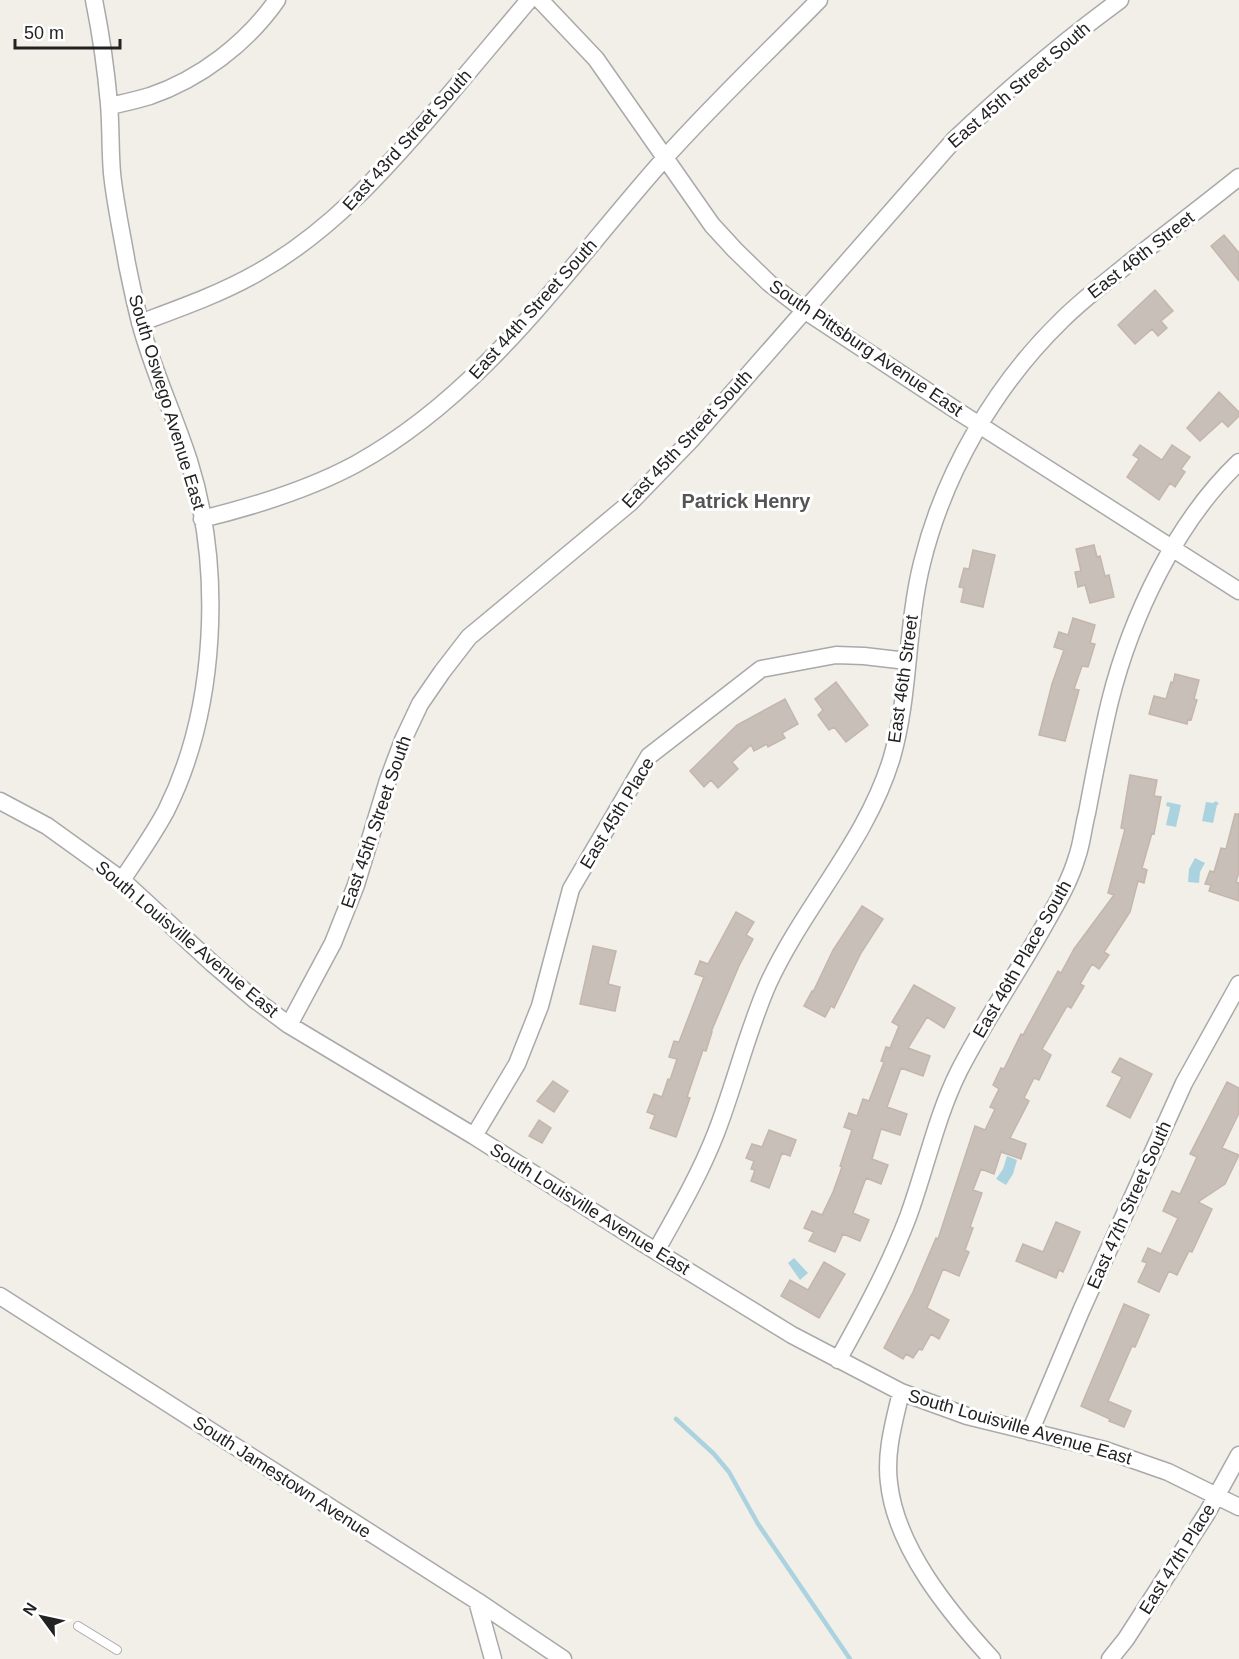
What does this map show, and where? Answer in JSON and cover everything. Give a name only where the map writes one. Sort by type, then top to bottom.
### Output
[{"type":"street","name":"South Oswego Avenue East","points":[[94,0],[102,36],[110,106],[112,173],[127,263],[140,323],[189,463],[202,519]]},
{"type":"street","points":[[110,106],[150,96],[185,81],[220,59],[248,35],[277,0]]},
{"type":"street","name":"East 43rd Street South","points":[[140,323],[205,299],[257,274],[293,251],[327,225],[363,193],[529,0]]},
{"type":"street","name":"South Pittsburg Avenue East","points":[[540,0],[596,59],[712,225],[769,283],[804,310],[980,426],[1239,591]]},
{"type":"street","name":"East 44th Street South","points":[[202,519],[264,503],[355,464],[403,433],[446,401],[497,354],[665,158],[819,0]]},
{"type":"street","name":"East 45th Street South","points":[[289,1025],[328,953],[353,895],[388,780],[403,740],[420,704],[469,637],[578,548],[638,495],[692,440],[954,140],[997,99],[1071,36],[1120,0]]},
{"type":"street","name":"East 46th Street","points":[[656,1251],[703,1165],[717,1130],[747,1037],[769,982],[800,926],[863,826],[879,792],[898,730],[914,604],[922,562],[954,472],[1007,382],[1031,351],[1093,291],[1239,177]]},
{"type":"street","name":"East 46th Place South","points":[[838,1360],[880,1284],[908,1215],[943,1108],[959,1071],[990,1013],[1027,956],[1064,890],[1078,856],[1114,690],[1130,639],[1152,587],[1172,549],[1205,500],[1239,462]]},
{"type":"street","points":[[122,880],[150,840],[179,781],[208,670],[211,615],[202,519]]},
{"type":"street","name":"East 45th Place","points":[[474,1136],[517,1064],[540,1006],[571,889],[649,756],[761,669],[836,655],[907,661]]},
{"type":"street","name":"South Louisville Avenue East","points":[[0,801],[47,826],[122,880],[221,971],[289,1025],[474,1136],[792,1335],[901,1392],[968,1416],[1105,1450],[1168,1472],[1239,1507]]},
{"type":"street","name":"East 47th Street South","points":[[1030,1431],[1081,1311],[1184,1083],[1239,984]]},
{"type":"street","name":"South Jamestown Avenue","points":[[2,1303],[477,1601],[563,1659]]},
{"type":"street","points":[[901,1392],[890,1436],[889,1482],[896,1517],[914,1555],[937,1591],[970,1635],[992,1659]]},
{"type":"street","name":"East 47th Place","points":[[1110,1659],[1132,1629],[1217,1495],[1239,1455]]},
{"type":"street","points":[[477,1601],[493,1659]]},
{"type":"lane","points":[[78,1626],[117,1650]]},
{"type":"water","points":[[1216,801],[1219,804],[1213,823],[1202,821],[1206,802]]},
{"type":"water","points":[[1167,802],[1181,805],[1176,827],[1166,825],[1170,807],[1166,806]]},
{"type":"water","points":[[1195,858],[1205,863],[1200,872],[1199,883],[1188,882],[1189,869]]},
{"type":"water","points":[[1007,1156],[1017,1160],[1013,1174],[1006,1185],[996,1179],[1003,1169]]},
{"type":"water","points":[[794,1258],[808,1273],[800,1280],[788,1263]]},
{"type":"building","points":[[1224,235],[1239,253],[1239,281],[1211,246]]},
{"type":"building","points":[[1155,290],[1173,311],[1161,321],[1167,328],[1158,336],[1152,329],[1135,344],[1118,325]]},
{"type":"building","points":[[1219,392],[1239,412],[1239,416],[1228,427],[1222,421],[1200,441],[1187,428]]},
{"type":"building","points":[[1140,445],[1162,460],[1172,445],[1190,457],[1181,469],[1185,472],[1175,487],[1170,483],[1159,500],[1127,477],[1139,459],[1133,455]]},
{"type":"building","points":[[1094,545],[1097,557],[1100,556],[1105,576],[1109,575],[1114,597],[1090,603],[1085,585],[1078,587],[1075,572],[1081,571],[1076,549]]},
{"type":"building","points":[[973,550],[995,555],[983,607],[961,602],[964,588],[959,587],[964,568],[969,569]]},
{"type":"building","points":[[1073,618],[1095,625],[1090,643],[1095,644],[1088,667],[1082,666],[1074,689],[1079,690],[1065,741],[1039,735],[1052,684],[1064,650],[1054,647],[1059,632],[1068,635]]},
{"type":"building","points":[[1175,674],[1199,680],[1194,699],[1197,700],[1191,720],[1188,719],[1187,724],[1149,714],[1154,696],[1166,699]]},
{"type":"building","points":[[836,682],[868,725],[846,742],[834,727],[829,730],[818,715],[823,710],[815,699]]},
{"type":"building","points":[[785,699],[798,724],[782,733],[785,738],[768,747],[767,744],[754,751],[751,745],[732,762],[738,769],[718,788],[711,780],[704,787],[690,771],[737,725]]},
{"type":"building","points":[[1130,775],[1157,780],[1154,796],[1161,797],[1154,834],[1152,833],[1142,868],[1147,870],[1144,883],[1138,881],[1130,912],[1104,952],[1109,955],[1099,969],[1092,964],[1080,984],[1084,986],[1071,1008],[1067,1006],[1042,1049],[1051,1055],[1039,1080],[1034,1078],[1024,1098],[1029,1101],[1010,1138],[1026,1144],[1021,1159],[1001,1152],[994,1174],[981,1169],[973,1190],[982,1193],[970,1227],[973,1228],[965,1250],[969,1252],[959,1276],[943,1269],[927,1308],[949,1320],[939,1339],[931,1334],[922,1350],[919,1349],[913,1358],[906,1354],[903,1359],[884,1348],[913,1292],[936,1238],[938,1239],[975,1126],[985,1130],[995,1109],[990,1107],[999,1089],[993,1085],[1058,971],[1061,973],[1074,949],[1114,895],[1108,893],[1125,829],[1121,828]]},
{"type":"building","points":[[1235,814],[1239,814],[1239,872],[1236,882],[1239,883],[1239,901],[1209,891],[1211,885],[1205,884],[1210,871],[1214,872],[1221,848],[1226,849]]},
{"type":"building","points":[[862,906],[883,919],[861,953],[834,1008],[831,1006],[825,1017],[804,1006],[833,950]]},
{"type":"building","points":[[736,912],[754,922],[746,935],[753,939],[711,1032],[706,1051],[703,1050],[687,1097],[690,1098],[676,1137],[650,1128],[655,1115],[647,1112],[654,1094],[662,1097],[668,1079],[670,1080],[677,1059],[669,1057],[674,1041],[679,1042],[704,977],[695,974],[700,961],[708,964]]},
{"type":"building","points":[[593,946],[616,951],[608,984],[620,987],[615,1011],[580,1004]]},
{"type":"building","points":[[914,985],[955,1008],[944,1028],[927,1017],[908,1048],[930,1056],[923,1076],[901,1068],[887,1107],[907,1114],[900,1135],[881,1129],[872,1159],[888,1165],[881,1184],[866,1178],[853,1213],[869,1220],[860,1241],[843,1234],[835,1252],[809,1241],[814,1232],[804,1228],[812,1211],[822,1215],[833,1192],[852,1130],[844,1127],[849,1113],[857,1116],[863,1099],[869,1101],[884,1062],[881,1061],[886,1047],[890,1048],[899,1026],[892,1022]]},
{"type":"building","points":[[1120,1058],[1152,1074],[1130,1118],[1107,1106],[1122,1077],[1112,1072]]},
{"type":"building","points":[[553,1081],[568,1091],[554,1112],[537,1101]]},
{"type":"building","points":[[1227,1082],[1239,1088],[1239,1113],[1222,1148],[1239,1155],[1225,1184],[1198,1202],[1212,1209],[1192,1252],[1189,1251],[1177,1275],[1169,1271],[1159,1292],[1138,1282],[1147,1263],[1142,1261],[1148,1248],[1161,1254],[1178,1218],[1163,1211],[1172,1191],[1180,1194],[1197,1157],[1190,1154]]},
{"type":"building","points":[[539,1120],[551,1128],[542,1143],[529,1136]]},
{"type":"building","points":[[769,1130],[796,1140],[790,1156],[782,1153],[769,1188],[751,1181],[755,1170],[751,1169],[754,1161],[746,1158],[752,1144],[762,1147]]},
{"type":"building","points":[[1056,1222],[1080,1232],[1063,1272],[1059,1270],[1056,1278],[1016,1261],[1023,1244],[1043,1252]]},
{"type":"building","points":[[824,1262],[845,1274],[819,1318],[781,1296],[790,1280],[808,1290]]},
{"type":"building","points":[[1124,1304],[1149,1315],[1135,1347],[1132,1346],[1108,1401],[1131,1411],[1124,1427],[1081,1406]]},
{"type":"waterway","points":[[676,1419],[714,1454],[729,1472],[758,1524],[850,1659]]},
{"type":"district","name":"Patrick Henry","points":[[746,501]]}]
